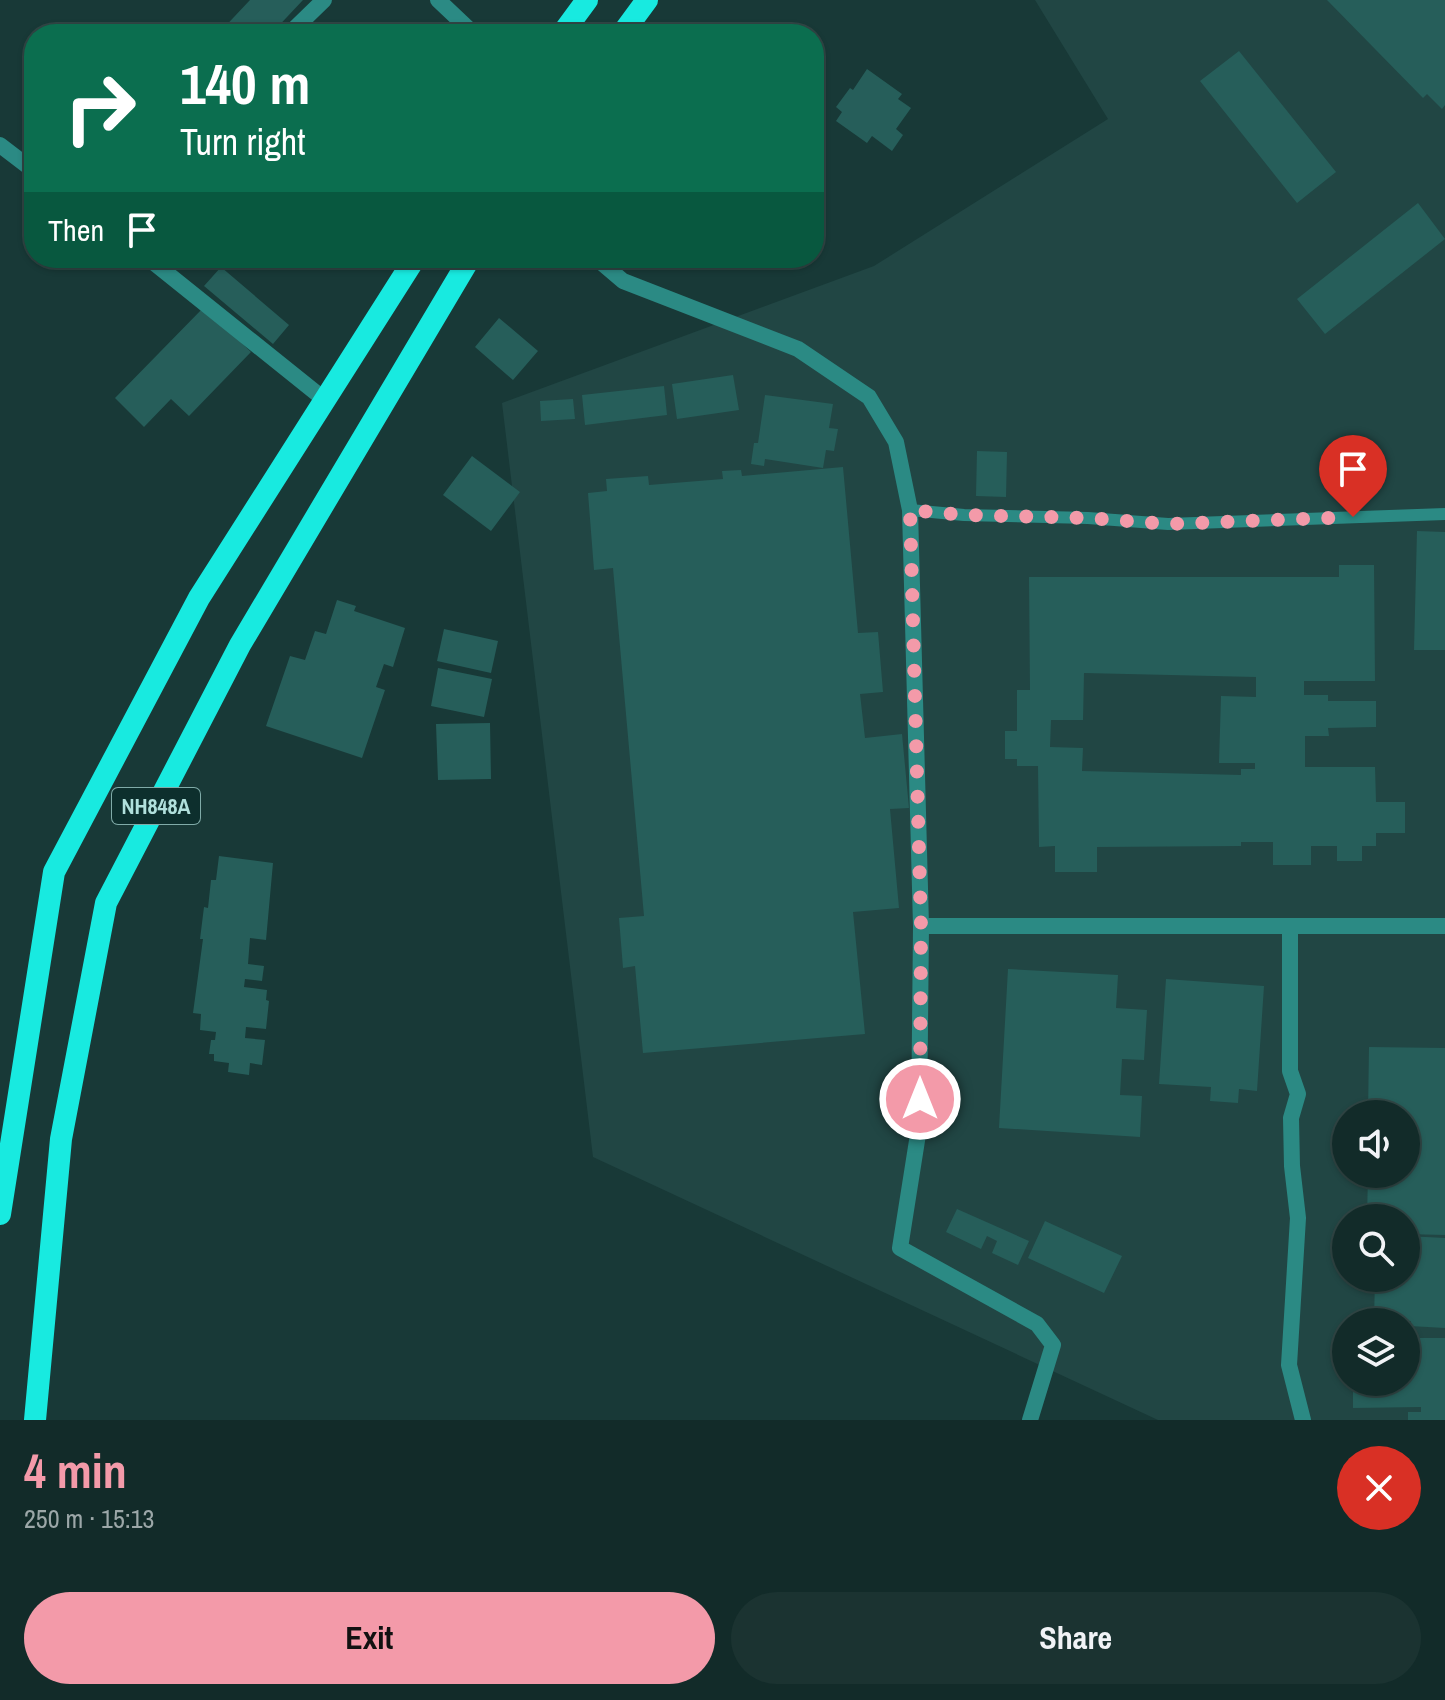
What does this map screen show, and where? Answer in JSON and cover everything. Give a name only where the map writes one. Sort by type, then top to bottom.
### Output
[{"type":"highway","points":[[569,24],[587,0]]},
{"type":"highway","points":[[629,24],[647,0]]},
{"type":"highway","name":"NH848A","points":[[0,1214],[54,872],[199,598],[409,268]]},
{"type":"highway","name":"NH848A","points":[[35,1420],[61,1139],[106,903],[240,645],[464,268]]},
{"type":"street","points":[[299,24],[324,0]]},
{"type":"street","points":[[438,0],[463,24]]},
{"type":"street","points":[[0,145],[24,163]]},
{"type":"street","points":[[160,268],[325,400]]},
{"type":"street","points":[[608,268],[623,281],[798,349],[869,397],[896,442],[910,510],[921,926],[919,1128],[900,1248],[1037,1324],[1053,1345],[1030,1420]]},
{"type":"street","points":[[921,926],[1445,926]]},
{"type":"street","points":[[1290,926],[1290,1071],[1298,1094],[1291,1118],[1292,1166],[1298,1218],[1289,1365],[1303,1420]]},
{"type":"lane","points":[[910,510],[1168,524],[1445,514]]},
{"type":"shaded area","points":[[1035,0],[1445,0],[1445,1420],[1158,1420],[593,1157],[502,403],[874,266],[1108,119]]},
{"type":"building","points":[[250,0],[303,0],[280,24],[227,24]]},
{"type":"building","points":[[1327,0],[1445,0],[1445,105],[1442,109],[1427,94],[1423,98]]},
{"type":"building","points":[[1239,51],[1336,172],[1297,203],[1200,81]]},
{"type":"building","points":[[867,69],[902,94],[898,99],[911,108],[896,129],[903,135],[892,151],[872,136],[867,143],[836,121],[842,112],[836,107],[850,88],[853,90]]},
{"type":"building","points":[[1418,203],[1445,239],[1325,334],[1297,299]]},
{"type":"building","points":[[222,268],[289,325],[273,344],[204,286]]},
{"type":"building","points":[[204,307],[251,352],[189,416],[171,399],[144,427],[115,398]]},
{"type":"building","points":[[499,318],[538,351],[513,380],[475,347]]},
{"type":"building","points":[[733,375],[739,410],[677,419],[672,384]]},
{"type":"building","points":[[664,386],[667,415],[585,425],[582,395]]},
{"type":"building","points":[[765,395],[833,404],[829,428],[838,429],[834,451],[826,450],[823,468],[765,459],[764,466],[751,464],[754,443],[758,443]]},
{"type":"building","points":[[573,399],[575,419],[541,421],[540,401]]},
{"type":"building","points":[[977,451],[1007,452],[1006,497],[976,496]]},
{"type":"building","points":[[472,456],[520,492],[491,531],[443,495]]},
{"type":"building","points":[[843,467],[858,633],[878,632],[883,692],[860,694],[865,738],[902,734],[909,808],[890,809],[899,908],[853,912],[865,1034],[643,1053],[635,966],[623,968],[619,918],[644,916],[613,568],[594,570],[588,493],[607,491],[606,479],[648,476],[649,485],[723,479],[722,471],[741,470],[742,476]]},
{"type":"building","points":[[1417,531],[1445,532],[1445,650],[1414,650]]},
{"type":"building","points":[[1339,565],[1374,565],[1375,681],[1304,681],[1304,695],[1328,695],[1328,701],[1376,701],[1376,727],[1328,728],[1329,736],[1305,736],[1305,767],[1375,767],[1376,802],[1405,802],[1405,833],[1376,833],[1376,846],[1362,846],[1362,861],[1337,861],[1337,846],[1311,846],[1311,865],[1273,865],[1273,842],[1241,842],[1241,846],[1097,847],[1097,872],[1055,872],[1055,846],[1039,847],[1038,766],[1017,766],[1017,759],[1005,759],[1005,731],[1017,731],[1017,690],[1030,690],[1029,577],[1339,577]],"holes":[[[1084,673],[1256,677],[1256,697],[1221,696],[1219,763],[1255,763],[1255,769],[1241,769],[1241,775],[1082,771],[1083,748],[1050,747],[1051,720],[1083,720]]]},
{"type":"building","points":[[337,600],[356,606],[354,611],[405,628],[393,667],[384,664],[376,687],[385,690],[362,758],[266,726],[290,656],[305,660],[315,631],[326,634]]},
{"type":"building","points":[[444,629],[498,641],[491,673],[437,661]]},
{"type":"building","points":[[438,668],[492,679],[484,717],[431,706]]},
{"type":"building","points":[[490,723],[491,779],[438,780],[436,724]]},
{"type":"building","points":[[219,856],[273,863],[266,940],[250,938],[248,964],[264,966],[262,981],[245,979],[244,987],[267,990],[266,1000],[269,1001],[266,1029],[246,1027],[245,1038],[265,1040],[262,1065],[250,1063],[249,1075],[228,1072],[229,1063],[214,1061],[214,1054],[209,1054],[216,1032],[200,1030],[201,1014],[193,1013],[204,907],[208,908],[211,880],[216,880]]},
{"type":"building","points":[[1008,969],[1118,975],[1116,1008],[1147,1010],[1144,1060],[1122,1059],[1120,1095],[1142,1096],[1140,1137],[999,1128]]},
{"type":"building","points":[[1166,979],[1264,986],[1257,1091],[1239,1089],[1238,1103],[1210,1101],[1211,1087],[1159,1084]]},
{"type":"building","points":[[1369,1047],[1445,1048],[1445,1235],[1420,1234],[1420,1204],[1367,1204],[1368,1188],[1420,1188],[1420,1100],[1368,1100]]},
{"type":"building","points":[[957,1209],[1029,1241],[1018,1265],[992,1253],[997,1241],[987,1236],[981,1249],[946,1232]]},
{"type":"building","points":[[1045,1221],[1122,1256],[1104,1293],[1028,1258]]},
{"type":"building","points":[[1420,1237],[1445,1238],[1445,1328],[1420,1327],[1420,1308],[1374,1308],[1375,1292],[1420,1292]]},
{"type":"building","points":[[1420,1338],[1445,1338],[1445,1420],[1408,1420],[1408,1412],[1421,1412],[1421,1407],[1353,1408],[1353,1396],[1420,1396]]},
{"type":"route","points":[[920,1099],[921,926],[910,510],[1168,524],[1353,517]]}]
